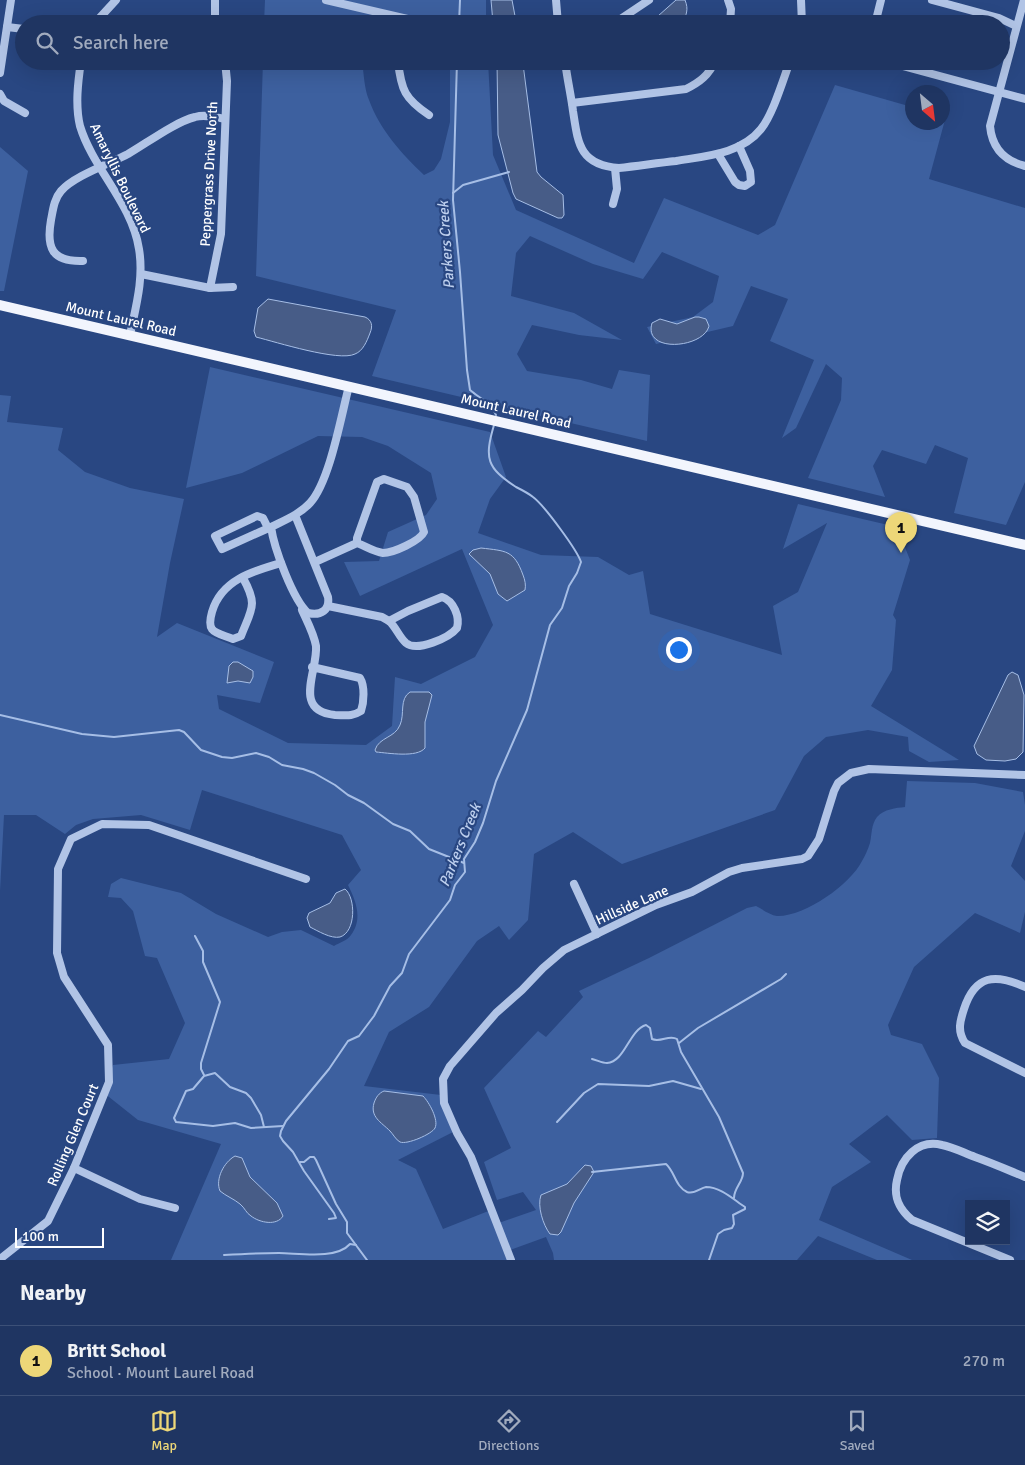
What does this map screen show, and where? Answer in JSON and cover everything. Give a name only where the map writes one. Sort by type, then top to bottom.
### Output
[{"type":"main road","name":"Mount Laurel Road","points":[[0,305],[1025,545]]},
{"type":"street","points":[[0,73],[11,0]]},
{"type":"street","points":[[102,15],[116,0]]},
{"type":"street","points":[[215,0],[215,15]]},
{"type":"street","points":[[326,0],[378,15]]},
{"type":"street","points":[[556,0],[557,15]]},
{"type":"street","points":[[626,15],[649,0]]},
{"type":"street","points":[[728,0],[731,15]]},
{"type":"street","points":[[801,0],[802,15]]},
{"type":"street","points":[[878,15],[881,0]]},
{"type":"street","points":[[932,0],[988,15]]},
{"type":"street","points":[[1010,49],[1024,0]]},
{"type":"street","points":[[1010,23],[1016,26]]},
{"type":"street","points":[[7,26],[15,28]]},
{"type":"street","name":"Amaryllis Boulevard","points":[[80,70],[77,94],[78,115],[84,135],[134,229],[139,248],[141,274],[130,335]]},
{"type":"street","name":"Peppergrass Drive North","points":[[210,288],[221,234],[226,70]]},
{"type":"street","points":[[400,70],[409,100],[429,115]]},
{"type":"street","points":[[566,70],[576,134],[581,148],[598,162],[615,168],[659,163],[741,149],[765,124],[786,70]]},
{"type":"street","points":[[572,103],[686,89],[699,82],[709,70]]},
{"type":"street","points":[[917,70],[1025,99]]},
{"type":"street","points":[[1005,70],[991,120],[992,139],[1003,156],[1014,163],[1025,166]]},
{"type":"street","points":[[0,94],[4,101],[24,113]]},
{"type":"street","points":[[83,261],[64,260],[54,252],[49,239],[55,200],[60,191],[100,166],[130,152],[191,118],[205,115],[225,119]]},
{"type":"street","points":[[718,154],[735,182],[742,186],[748,185],[751,178],[741,149]]},
{"type":"street","points":[[613,204],[617,189],[615,168]]},
{"type":"street","points":[[141,274],[210,288],[233,287]]},
{"type":"street","points":[[312,667],[360,678],[363,682],[363,705],[361,711],[352,716],[331,714],[316,709],[309,694],[312,667],[316,653],[315,641],[281,563],[269,527],[263,518],[257,516],[215,536],[222,548],[269,527],[295,515],[309,504],[319,490],[333,452],[349,386]]},
{"type":"street","points":[[384,479],[407,487],[414,497],[424,532],[421,537],[387,553],[376,551],[357,542],[377,482],[384,479]]},
{"type":"street","points":[[295,515],[328,597],[328,606],[324,612],[313,615],[308,614],[302,608]]},
{"type":"street","points":[[315,562],[357,542]]},
{"type":"street","points":[[243,578],[251,593],[253,605],[241,636],[233,639],[212,632],[209,622],[214,606],[220,593],[229,584],[243,578],[281,563]]},
{"type":"street","points":[[328,606],[382,617],[389,621],[408,645],[412,646],[424,645],[448,636],[457,628],[458,624],[451,602],[442,597],[389,621]]},
{"type":"street","name":"Hillside Lane","points":[[511,1260],[471,1157],[457,1133],[446,1107],[443,1096],[444,1076],[452,1063],[496,1013],[547,964],[564,950],[656,906],[692,892],[729,872],[742,868],[805,858],[810,854],[819,839],[835,788],[842,779],[855,772],[869,769],[1025,775]]},
{"type":"street","name":"Rolling Glen Court","points":[[0,1259],[48,1221],[74,1168],[109,1082],[108,1045],[64,977],[57,954],[58,869],[70,839],[102,824],[149,825],[306,879]]},
{"type":"street","points":[[574,884],[597,934]]},
{"type":"street","points":[[1025,987],[1004,979],[982,981],[967,998],[960,1022],[960,1034],[966,1042],[1025,1073]]},
{"type":"street","points":[[1010,1260],[912,1220],[898,1206],[895,1186],[897,1176],[906,1157],[923,1145],[932,1144],[953,1148],[1025,1177]]},
{"type":"street","points":[[74,1168],[140,1199],[175,1208]]},
{"type":"shaded area","points":[[265,0],[486,0],[486,15],[264,15]]},
{"type":"shaded area","points":[[491,0],[512,0],[515,15],[492,15]]},
{"type":"shaded area","points":[[676,0],[685,0],[687,7],[686,15],[659,15]]},
{"type":"shaded area","points":[[263,70],[363,70],[367,95],[379,121],[399,150],[424,175],[434,170],[441,159],[450,122],[450,70],[488,70],[493,155],[516,210],[634,263],[664,198],[758,235],[775,225],[835,85],[905,105],[905,130],[942,130],[929,179],[1025,208],[1025,482],[1006,525],[954,513],[968,458],[935,445],[926,464],[882,450],[873,466],[885,497],[808,478],[841,400],[842,378],[826,364],[796,428],[782,438],[814,360],[770,341],[788,299],[751,286],[733,326],[656,344],[647,327],[693,317],[713,302],[719,276],[662,252],[643,279],[593,264],[530,236],[516,253],[511,296],[574,313],[622,340],[579,335],[532,325],[517,354],[527,371],[581,380],[612,389],[619,370],[650,375],[647,441],[372,376],[396,310],[256,276]]},
{"type":"shaded area","points":[[497,70],[524,70],[537,172],[563,195],[564,215],[562,218],[558,218],[516,199],[498,135]]},
{"type":"shaded area","points":[[0,147],[28,171],[4,291],[0,291]]},
{"type":"shaded area","points":[[268,299],[365,317],[372,326],[371,330],[360,351],[347,356],[292,347],[256,337],[254,331],[258,308]]},
{"type":"shaded area","points":[[695,317],[706,319],[709,326],[705,333],[697,339],[686,343],[665,343],[656,340],[652,333],[652,323],[660,319],[677,324]]},
{"type":"shaded area","points":[[210,367],[490,432],[506,477],[490,499],[478,533],[541,555],[598,557],[629,575],[643,571],[650,614],[782,655],[773,606],[798,592],[827,523],[783,549],[798,504],[897,527],[910,560],[893,615],[896,620],[892,670],[871,706],[959,760],[929,762],[909,751],[908,737],[868,730],[826,737],[804,756],[775,810],[622,864],[573,832],[534,854],[528,920],[509,940],[499,926],[477,941],[429,1007],[389,1032],[364,1086],[441,1095],[457,1130],[398,1160],[416,1169],[443,1229],[491,1210],[496,1224],[536,1210],[523,1192],[497,1200],[484,1162],[511,1148],[484,1088],[538,1031],[546,1037],[583,997],[579,991],[747,908],[756,906],[777,916],[788,915],[825,898],[847,880],[862,861],[870,843],[873,826],[877,817],[894,808],[905,807],[907,781],[975,783],[1023,792],[1025,831],[1011,866],[1025,881],[1025,912],[1020,933],[975,913],[914,967],[888,1025],[891,1035],[922,1044],[939,1078],[937,1138],[912,1140],[887,1115],[849,1144],[871,1162],[832,1187],[819,1220],[912,1260],[877,1260],[818,1236],[797,1260],[554,1260],[546,1237],[507,1251],[510,1260],[171,1260],[221,1144],[138,1120],[104,1093],[113,1065],[169,1059],[185,1023],[157,958],[145,956],[133,911],[121,898],[108,897],[111,884],[121,878],[181,893],[216,914],[268,937],[282,932],[301,930],[334,946],[348,938],[355,929],[357,910],[354,897],[348,885],[361,870],[342,835],[202,790],[190,830],[141,815],[93,819],[76,825],[65,834],[36,815],[4,815],[0,891],[0,395],[11,396],[7,422],[63,428],[58,450],[85,472],[130,488],[184,499],[157,637],[177,623],[274,662],[260,703],[217,695],[219,709],[288,743],[366,745],[392,726],[395,677],[421,684],[475,657],[493,625],[462,549],[360,596],[344,562],[379,561],[388,532],[426,515],[437,499],[431,473],[388,446],[362,437],[318,436],[242,473],[186,488]]},
{"type":"shaded area","points":[[481,548],[503,551],[512,556],[520,567],[525,582],[525,590],[507,601],[498,594],[490,574],[469,554],[473,550]]},
{"type":"shaded area","points":[[233,662],[238,662],[253,671],[250,683],[238,681],[227,683],[229,666]]},
{"type":"shaded area","points":[[1012,672],[1018,675],[1024,695],[1023,752],[1016,759],[1005,761],[986,760],[977,754],[974,746],[1008,675]]},
{"type":"shaded area","points":[[410,692],[429,692],[432,695],[425,722],[425,748],[416,753],[409,754],[376,752],[375,750],[380,742],[398,729],[404,699]]},
{"type":"shaded area","points":[[345,889],[349,893],[353,914],[352,922],[345,934],[340,937],[333,937],[310,927],[307,918],[309,913],[330,903],[336,893]]},
{"type":"shaded area","points":[[384,1091],[423,1096],[435,1116],[435,1128],[419,1138],[403,1143],[400,1142],[375,1116],[374,1103],[379,1094]]},
{"type":"shaded area","points":[[235,1156],[242,1158],[250,1177],[277,1203],[283,1216],[280,1219],[273,1222],[263,1222],[220,1191],[219,1181],[222,1171],[227,1162]]},
{"type":"shaded area","points":[[585,1165],[591,1166],[594,1172],[574,1203],[561,1232],[558,1235],[550,1234],[541,1215],[541,1195],[567,1184]]},
{"type":"waterway","name":"Parkers Creek","points":[[459,15],[460,0]]},
{"type":"waterway","name":"Parkers Creek","points":[[457,70],[453,200],[467,370],[470,390],[488,404],[496,415]]},
{"type":"waterway","points":[[453,193],[463,185],[509,172]]},
{"type":"waterway","name":"Parkers Creek","points":[[329,1219],[336,1218],[334,1213],[293,1152],[283,1141],[280,1136],[281,1131],[286,1121],[329,1069],[348,1041],[359,1036],[374,1016],[390,986],[402,973],[409,954],[450,900],[455,885],[465,872],[464,859],[475,842],[496,781],[527,710],[550,625],[562,608],[569,586],[581,562],[567,538],[538,502],[506,480],[490,462],[489,446],[494,425]]},
{"type":"waterway","points":[[0,715],[82,734],[114,737],[179,730],[184,732],[201,750],[222,757],[232,758],[256,753],[269,757],[282,765],[314,773],[364,803],[393,824],[410,831],[429,849],[464,863]]},
{"type":"waterway","points":[[195,936],[203,951],[203,962],[220,1002],[201,1063],[204,1075]]},
{"type":"waterway","points":[[679,1043],[698,1028],[781,979],[786,974]]},
{"type":"waterway","points":[[592,1059],[605,1063],[613,1061],[623,1052],[635,1033],[646,1025],[650,1028],[652,1039],[659,1040],[671,1037],[677,1039],[681,1052],[719,1117],[743,1173],[734,1198]]},
{"type":"waterway","points":[[264,1127],[261,1115],[251,1098],[246,1093],[230,1087],[215,1073],[204,1076],[193,1089],[186,1091],[174,1118],[176,1122],[213,1126],[235,1123],[251,1128],[283,1126]]},
{"type":"waterway","points":[[557,1122],[584,1093],[598,1084],[649,1086],[673,1081],[701,1089]]},
{"type":"waterway","name":"Parkers Creek","points":[[300,1162],[314,1157],[336,1204],[347,1222],[347,1233],[367,1260]]},
{"type":"waterway","points":[[592,1172],[666,1164],[677,1183],[687,1192],[695,1192],[706,1187],[717,1189],[745,1207],[745,1209],[733,1215],[734,1224],[732,1228],[718,1234],[709,1260]]},
{"type":"waterway","points":[[224,1255],[272,1253],[326,1254],[344,1249],[350,1244],[356,1245]]},
{"type":"place","name":"Britt School","points":[[901,553]]}]
